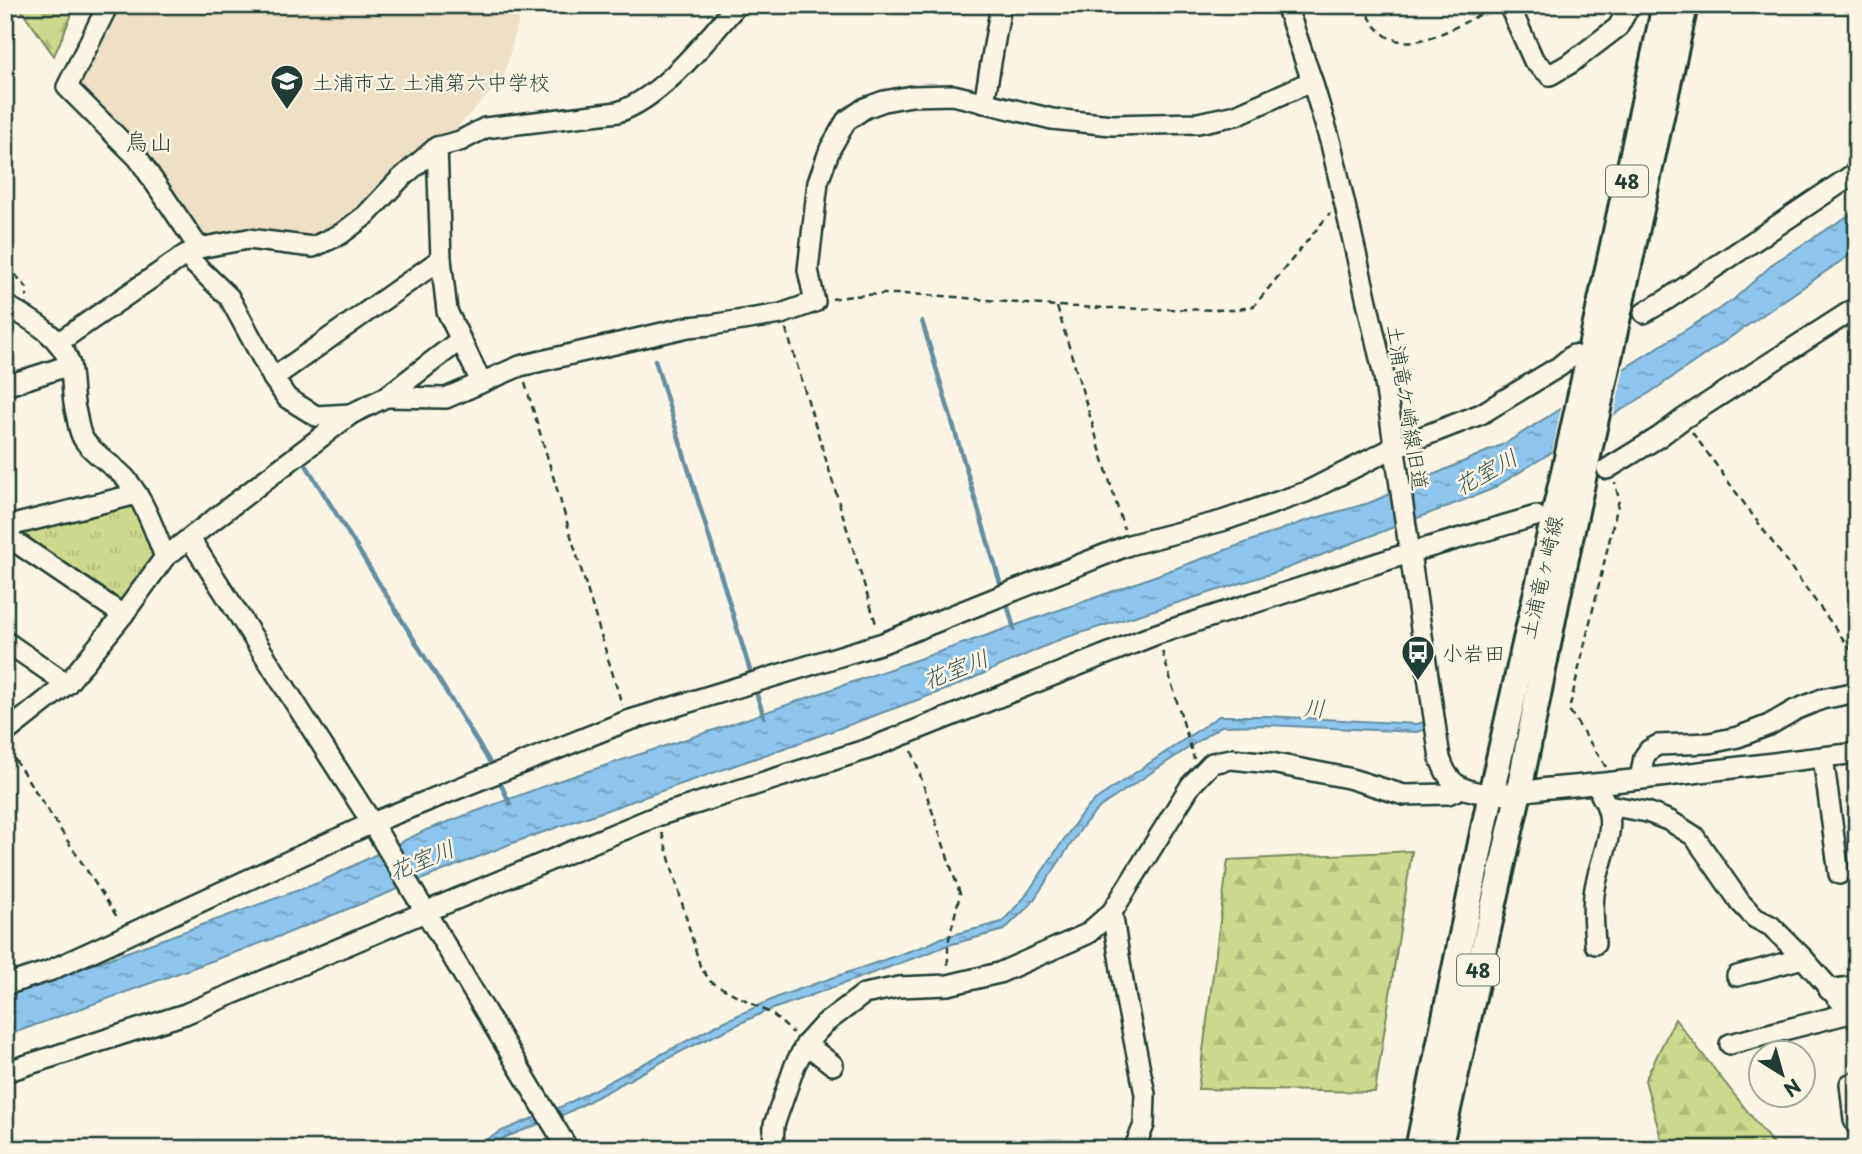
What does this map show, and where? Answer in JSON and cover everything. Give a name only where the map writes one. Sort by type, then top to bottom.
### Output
[{"type":"main road","name":"土浦竜ヶ崎線","points":[[1418,1149],[1491,794],[1564,472],[1581,356],[1665,5]]},
{"type":"main road","name":"土浦竜ヶ崎線","points":[[1439,1149],[1519,791],[1602,464],[1612,343],[1685,5]]},
{"type":"street","points":[[108,5],[67,87],[138,158],[192,251],[229,297],[273,378],[288,398],[316,416],[351,414]]},
{"type":"street","points":[[59,342],[192,251],[248,239],[313,247],[341,234],[366,215],[399,180],[437,147],[460,141],[485,128],[618,112],[631,108],[671,77],[737,5]]},
{"type":"street","points":[[984,103],[1001,5]]},
{"type":"street","name":"土浦竜ケ崎線旧道","points":[[1286,5],[1331,144],[1384,376],[1440,758],[1451,780],[1462,788]]},
{"type":"street","points":[[1509,5],[1534,61],[1550,75],[1571,63],[1618,27],[1630,5]]},
{"type":"street","points":[[386,397],[446,398],[520,366],[688,327],[781,314],[815,302],[808,270],[818,182],[830,149],[846,121],[865,108],[884,101],[912,96],[953,95],[1052,119],[1112,125],[1198,123],[1236,115],[1312,81]]},
{"type":"street","points":[[437,147],[447,311],[481,382]]},
{"type":"street","points":[[1644,313],[1857,172]]},
{"type":"street","points":[[273,378],[442,259]]},
{"type":"street","points":[[5,305],[59,342],[70,365],[73,397],[82,437],[93,451],[126,479],[156,533],[165,557]]},
{"type":"street","points":[[1602,464],[1659,437],[1857,307]]},
{"type":"street","points":[[5,733],[66,684],[123,615],[165,557],[351,414],[386,397],[460,340]]},
{"type":"street","points":[[5,985],[49,971],[372,823],[627,721],[883,643],[1129,545],[1222,521],[1306,492],[1481,414],[1581,356]]},
{"type":"street","points":[[5,386],[70,365]]},
{"type":"street","points":[[5,527],[136,494]]},
{"type":"street","points":[[5,1072],[185,1014],[657,816],[868,749],[1157,634],[1409,548],[1536,516]]},
{"type":"street","points":[[5,535],[123,615]]},
{"type":"street","points":[[190,539],[372,823],[568,1149]]},
{"type":"street","points":[[5,641],[66,684]]},
{"type":"street","points":[[1640,779],[1644,757],[1658,745],[1710,743],[1738,737],[1822,699],[1857,692]]},
{"type":"street","points":[[771,1148],[774,1125],[795,1065],[806,1044],[824,1024],[864,994],[899,987],[948,985],[999,973],[1087,934],[1112,912],[1191,785],[1212,764],[1231,759],[1271,763],[1348,778],[1404,795],[1448,794],[1462,788],[1491,794],[1593,785],[1857,753]]},
{"type":"street","points":[[1823,757],[1839,874]]},
{"type":"street","points":[[1593,785],[1608,805],[1611,824],[1594,894],[1595,944]]},
{"type":"street","points":[[1608,805],[1647,811],[1694,836],[1740,902],[1803,958],[1853,1016],[1730,1044]]},
{"type":"street","points":[[1112,912],[1145,1094],[1144,1125],[1134,1149]]},
{"type":"street","points":[[1737,976],[1803,958]]},
{"type":"street","points":[[1829,990],[1857,986]]},
{"type":"street","points":[[806,1044],[833,1065]]},
{"type":"street","points":[[1857,1082],[1850,1084],[1857,1126]]},
{"type":"path","points":[[1362,5],[1388,37],[1406,43],[1440,34],[1502,5]]},
{"type":"path","points":[[815,302],[845,297],[910,294],[1056,306],[1234,310],[1254,306],[1325,217],[1345,201]]},
{"type":"path","points":[[5,268],[13,272],[27,288],[27,318]]},
{"type":"path","points":[[1056,306],[1129,545]]},
{"type":"path","points":[[781,314],[883,643]]},
{"type":"path","points":[[520,366],[627,721]]},
{"type":"path","points":[[1683,419],[1857,658]]},
{"type":"path","points":[[1602,464],[1619,500],[1569,710],[1616,782]]},
{"type":"path","points":[[1157,634],[1199,777]]},
{"type":"path","points":[[906,734],[960,894],[948,943],[948,985]]},
{"type":"path","points":[[5,745],[129,934]]},
{"type":"path","points":[[657,816],[700,965],[710,982],[772,1014],[806,1044]]},
{"type":"shaded area","name":"土浦市立 土浦第六中学校","points":[[119,5],[523,5],[503,79],[448,137],[341,234],[210,248],[78,86]]},
{"type":"green space","points":[[18,5],[76,5],[54,56]]},
{"type":"green space","points":[[137,494],[165,557],[123,615],[5,535]]},
{"type":"green space","points":[[1412,851],[1375,1092],[1198,1089],[1228,860]]},
{"type":"green space","points":[[1675,1019],[1777,1149],[1664,1149],[1645,1080]]},
{"type":"water","name":"花室川","points":[[1857,210],[1857,250],[1651,392],[1490,490],[1280,571],[1061,639],[953,687],[518,841],[283,935],[5,1036],[5,996],[318,883],[426,830],[555,782],[723,727],[1111,592],[1305,521],[1369,503],[1506,443],[1733,300],[1775,262]]},
{"type":"water","points":[[1219,716],[1417,724],[1423,722],[1424,730],[1417,732],[1266,725],[1221,726],[1100,807],[1085,823],[1031,904],[1004,930],[945,946],[762,1013],[682,1051],[569,1112],[506,1137],[486,1149],[470,1149],[502,1131],[565,1105],[723,1022],[780,996],[941,938],[1002,922],[1024,898],[1080,816],[1095,800]]},
{"type":"pier","points":[[1625,364],[1613,420],[1551,457],[1562,403]]},
{"type":"waterway","points":[[922,321],[1002,589]]},
{"type":"waterway","points":[[655,360],[752,677]]},
{"type":"waterway","points":[[306,465],[489,761]]},
{"type":"waterway","points":[[1006,600],[1014,629]]},
{"type":"waterway","points":[[755,689],[764,717]]},
{"type":"waterway","points":[[499,780],[510,804]]},
{"type":"place","name":"土浦市立 土浦第六中学校","points":[[287,111]]},
{"type":"place","name":"小岩田","points":[[1418,682]]},
{"type":"district","name":"烏山","points":[[149,140]]},
{"type":"water label","name":"川","points":[[1314,707]]}]
